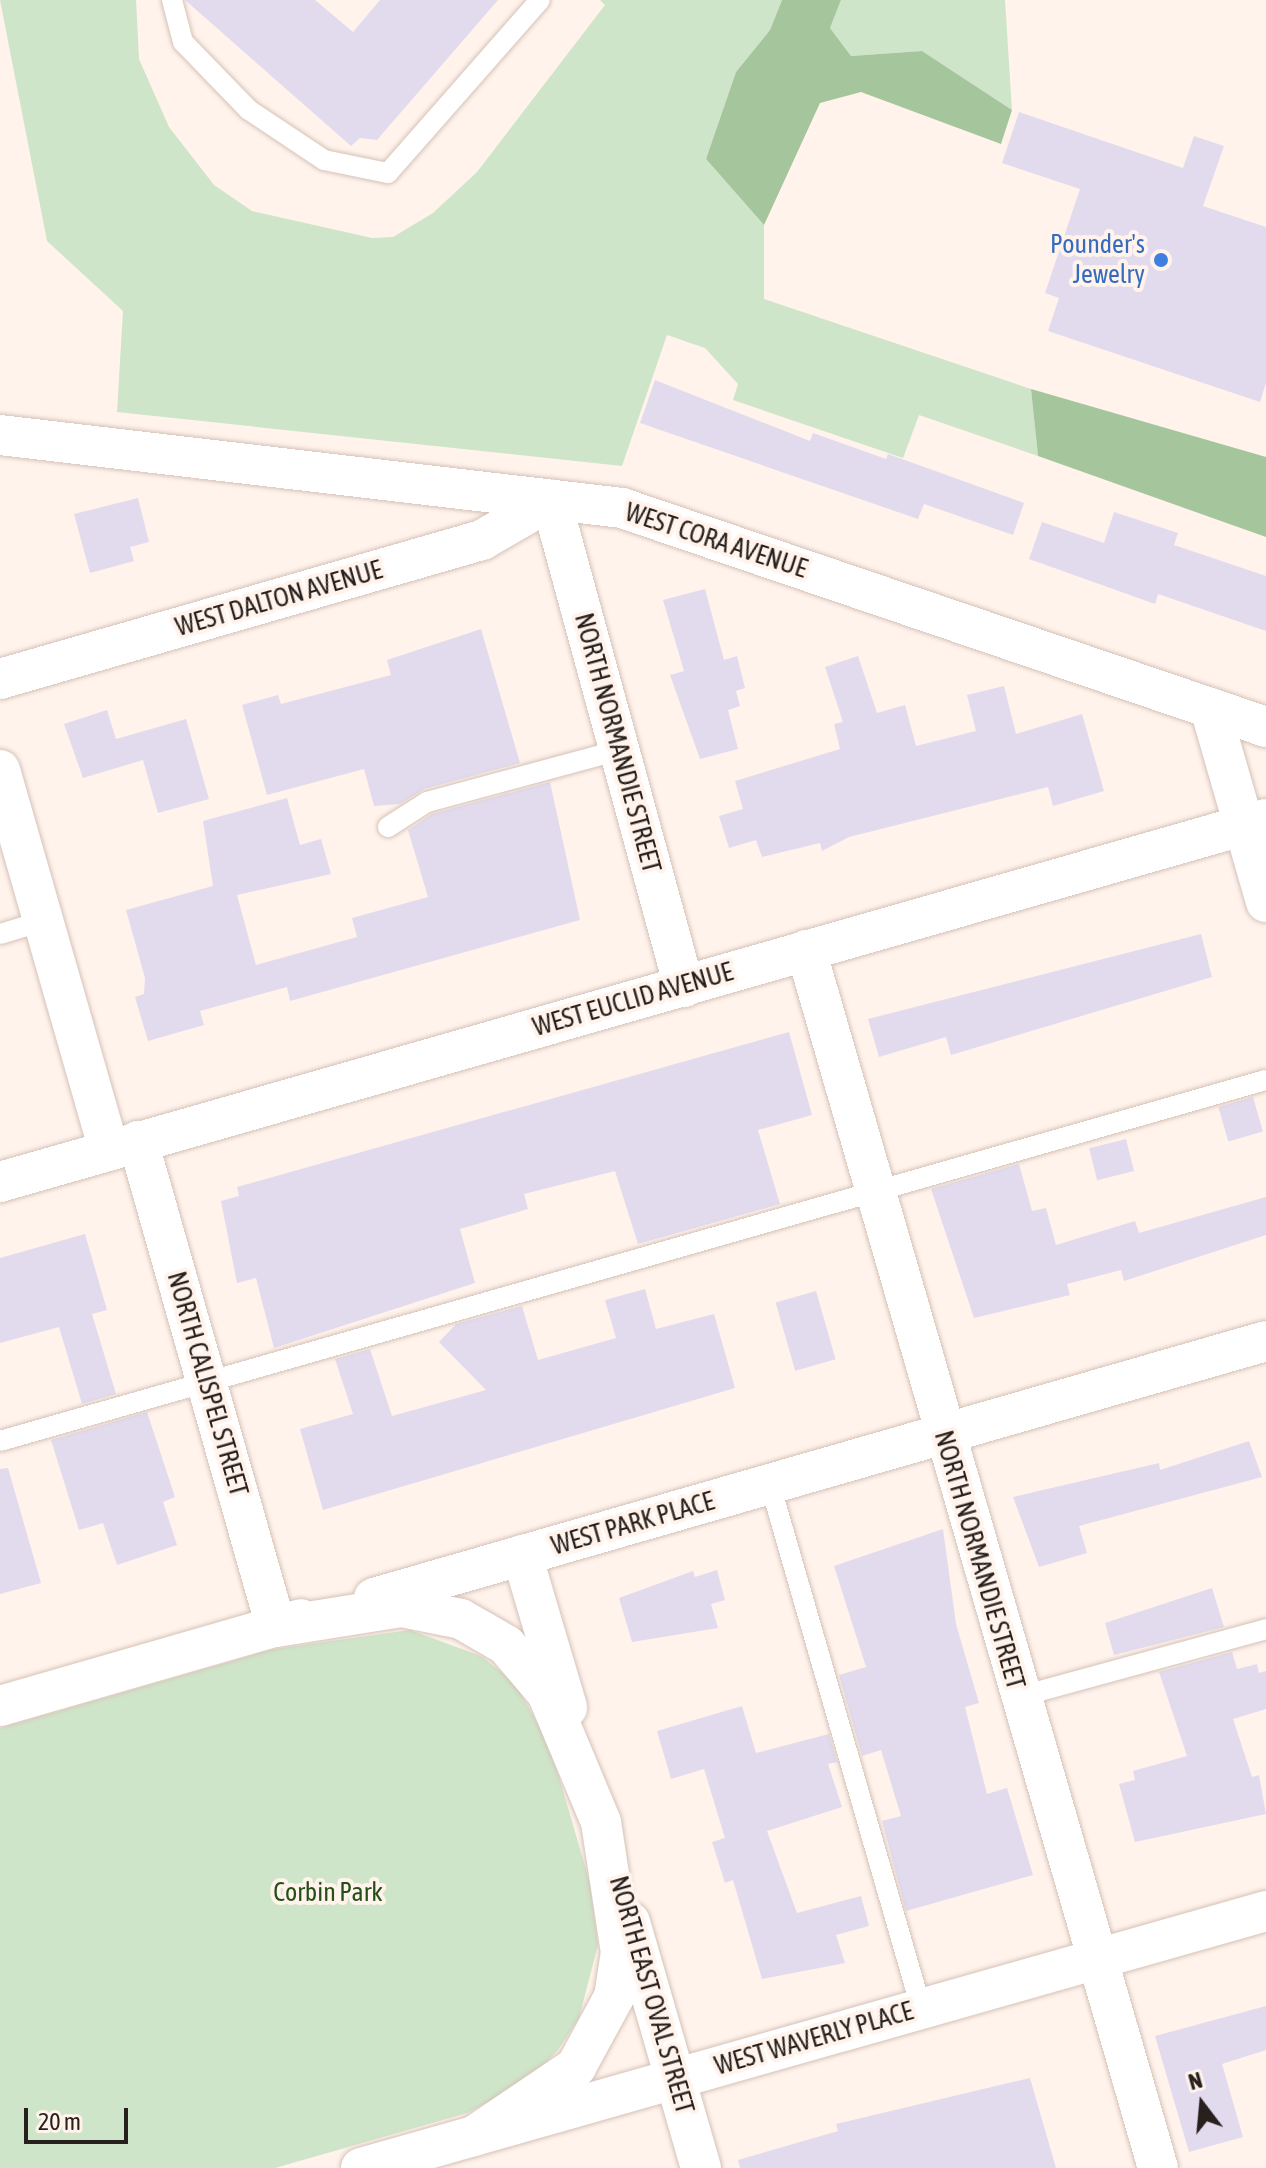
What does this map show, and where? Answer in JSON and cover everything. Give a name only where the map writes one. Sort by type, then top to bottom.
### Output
[{"type":"street","name":"WEST CORA AVENUE","points":[[0,435],[622,508],[1266,727]]},
{"type":"street","name":"WEST DALTON AVENUE","points":[[0,679],[482,540],[551,500]]},
{"type":"street","name":"NORTH NORMANDIE STREET","points":[[551,500],[684,987]]},
{"type":"street","points":[[1210,708],[1256,822],[1266,902]]},
{"type":"street","name":"NORTH CALISPEL STREET","points":[[0,770],[43,921],[206,1382],[276,1627]]},
{"type":"street","name":"WEST EUCLID AVENUE","points":[[0,1182],[1256,822]]},
{"type":"street","name":"NORTH NORMANDIE STREET","points":[[806,950],[1018,1697],[1158,2168]]},
{"type":"street","name":"WEST PARK PLACE","points":[[0,1706],[1266,1341]]},
{"type":"street","name":"NORTH EAST OVAL STREET","points":[[522,1555],[701,2168]]},
{"type":"street","name":"NORTH EAST OVAL STREET","points":[[276,1627],[401,1607],[461,1619],[506,1645],[547,1693],[601,1822],[621,1952],[614,1997],[576,2067],[474,2136]]},
{"type":"street","name":"WEST WAVERLY PLACE","points":[[361,2168],[1266,1911]]},
{"type":"lane","points":[[172,0],[183,42],[249,110],[324,160],[388,173],[540,0]]},
{"type":"lane","points":[[388,827],[427,802],[620,750]]},
{"type":"lane","points":[[0,934],[43,921]]},
{"type":"lane","points":[[0,1441],[874,1188],[1266,1080]]},
{"type":"lane","points":[[770,1484],[921,2008]]},
{"type":"lane","points":[[1018,1697],[1266,1629]]},
{"type":"green space","points":[[0,0],[136,0],[139,59],[169,127],[214,185],[252,211],[372,238],[393,237],[433,213],[477,172],[605,5],[600,0],[782,0],[770,30],[736,72],[706,159],[764,225],[764,299],[1031,389],[1038,456],[919,415],[903,458],[733,400],[738,384],[705,348],[667,335],[622,466],[117,412],[123,311],[47,241]]},
{"type":"green space","points":[[782,0],[841,0],[830,28],[851,56],[922,51],[1012,110],[1001,144],[861,92],[820,103],[764,225],[706,159],[736,72],[770,30]]},
{"type":"green space","points":[[841,0],[1005,0],[1012,110],[922,51],[851,56],[830,28]]},
{"type":"green space","points":[[1031,389],[1266,457],[1266,537],[1038,456]]},
{"type":"green space","name":"Corbin Park","points":[[410,1630],[481,1656],[514,1682],[549,1743],[590,1883],[598,1945],[579,2018],[558,2050],[526,2083],[467,2113],[275,2168],[0,2168],[0,1728],[274,1649]]},
{"type":"building","points":[[185,0],[315,0],[353,32],[380,0],[498,0],[377,140],[360,138],[351,146]]},
{"type":"building","name":"Pounder's Jewelry","points":[[1019,112],[1183,168],[1194,136],[1224,146],[1203,206],[1266,227],[1266,383],[1260,402],[1048,331],[1059,298],[1045,293],[1080,189],[1002,163]]},
{"type":"building","points":[[655,380],[810,441],[813,433],[886,459],[888,454],[1024,503],[1013,535],[924,504],[918,519],[640,423]]},
{"type":"building","points":[[138,498],[149,542],[130,547],[134,561],[90,573],[74,514]]},
{"type":"building","points":[[1114,512],[1178,533],[1174,545],[1266,576],[1266,631],[1158,594],[1155,604],[1029,559],[1042,522],[1104,543]]},
{"type":"building","points":[[705,589],[724,660],[737,656],[745,688],[736,691],[740,706],[728,710],[738,749],[700,759],[670,675],[684,671],[663,600]]},
{"type":"building","points":[[481,629],[520,763],[424,789],[400,804],[374,806],[364,769],[267,795],[242,705],[278,695],[281,704],[391,675],[387,660]]},
{"type":"building","points":[[858,656],[877,713],[905,705],[916,746],[976,731],[967,695],[1004,686],[1016,734],[1082,714],[1104,791],[1053,806],[1048,787],[849,837],[822,851],[820,843],[762,857],[756,840],[729,848],[719,816],[743,809],[735,781],[840,749],[834,724],[843,722],[825,667]]},
{"type":"building","points":[[107,710],[116,739],[186,719],[209,799],[158,813],[143,760],[83,778],[64,724]]},
{"type":"building","points":[[550,782],[580,920],[290,1001],[287,987],[200,1011],[204,1025],[148,1041],[135,997],[144,994],[145,978],[126,910],[213,886],[203,821],[287,798],[300,845],[321,839],[331,874],[237,895],[256,965],[357,937],[352,918],[428,897],[408,830],[432,814]]},
{"type":"building","points":[[1201,934],[1212,977],[951,1055],[946,1037],[879,1057],[868,1019]]},
{"type":"building","points":[[789,1032],[812,1115],[758,1130],[780,1204],[638,1244],[615,1171],[524,1194],[528,1209],[460,1229],[475,1283],[274,1348],[256,1278],[237,1283],[221,1201],[239,1196],[237,1187]]},
{"type":"building","points":[[1253,1097],[1263,1132],[1228,1142],[1218,1107]]},
{"type":"building","points":[[1126,1139],[1134,1171],[1097,1180],[1089,1148]]},
{"type":"building","points":[[1019,1164],[1032,1211],[1046,1208],[1056,1245],[1135,1221],[1139,1233],[1266,1197],[1266,1235],[1124,1281],[1121,1270],[1067,1284],[1070,1295],[974,1318],[931,1189]]},
{"type":"building","points":[[85,1234],[107,1310],[92,1314],[116,1394],[82,1404],[59,1327],[0,1343],[0,1258]]},
{"type":"building","points":[[645,1289],[656,1329],[714,1314],[735,1388],[323,1510],[300,1429],[353,1414],[335,1359],[370,1349],[392,1416],[486,1390],[439,1342],[456,1324],[522,1306],[538,1360],[616,1338],[605,1300]]},
{"type":"building","points":[[816,1291],[836,1359],[795,1371],[776,1303]]},
{"type":"building","points":[[147,1412],[175,1497],[163,1502],[177,1545],[117,1565],[103,1523],[79,1530],[51,1440]]},
{"type":"building","points":[[1249,1441],[1262,1477],[1079,1526],[1087,1553],[1039,1567],[1013,1497],[1159,1463],[1160,1470]]},
{"type":"building","points":[[8,1468],[41,1583],[0,1594],[0,1469]]},
{"type":"building","points":[[943,1529],[956,1624],[979,1703],[965,1707],[987,1794],[1007,1788],[1033,1875],[906,1911],[882,1821],[901,1816],[881,1750],[862,1756],[839,1675],[866,1667],[834,1566]]},
{"type":"building","points":[[717,1570],[725,1600],[711,1604],[718,1628],[632,1642],[619,1598],[693,1571],[695,1577]]},
{"type":"building","points":[[1212,1588],[1224,1627],[1114,1655],[1105,1623]]},
{"type":"building","points":[[1232,1652],[1237,1669],[1257,1664],[1259,1673],[1266,1671],[1266,1709],[1233,1719],[1252,1777],[1259,1775],[1266,1814],[1135,1842],[1119,1784],[1135,1780],[1133,1771],[1187,1756],[1159,1672]]},
{"type":"building","points":[[742,1706],[756,1753],[829,1734],[837,1762],[828,1764],[842,1807],[767,1831],[797,1913],[861,1896],[869,1926],[836,1935],[845,1963],[762,1979],[733,1880],[725,1883],[712,1842],[725,1838],[704,1769],[671,1779],[657,1731]]},
{"type":"building","points":[[1266,2006],[1266,2050],[1222,2064],[1243,2137],[1189,2152],[1155,2036]]},
{"type":"building","points":[[1030,2078],[1056,2168],[740,2168],[738,2160],[838,2131],[836,2124]]},
{"type":"place","name":"Pounder's Jewelry","points":[[1161,260]]}]
